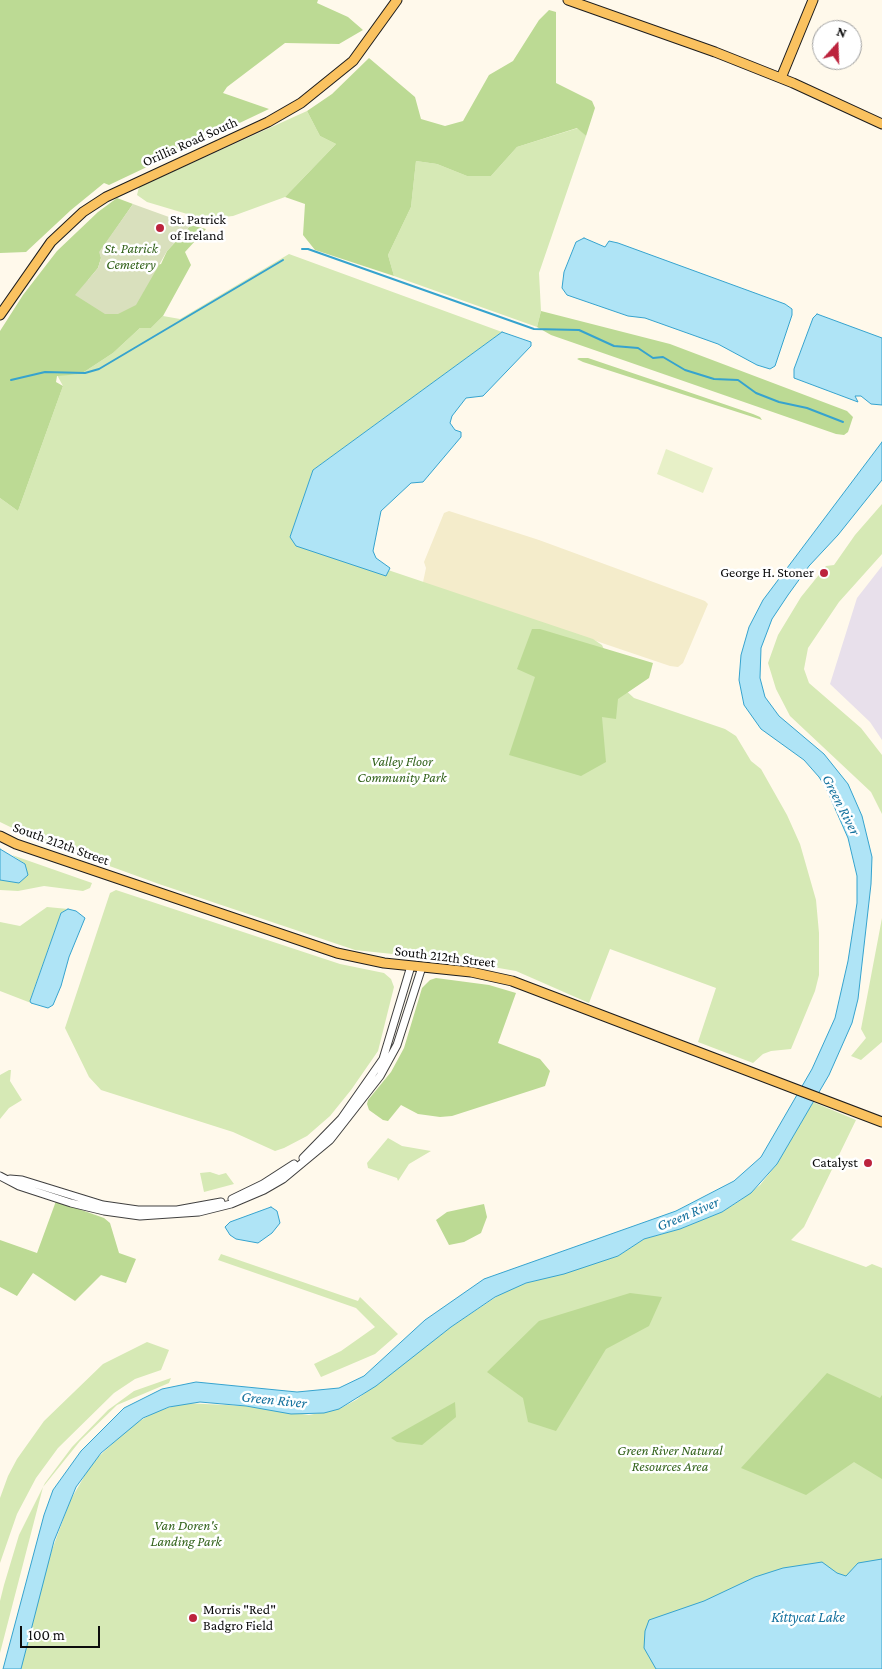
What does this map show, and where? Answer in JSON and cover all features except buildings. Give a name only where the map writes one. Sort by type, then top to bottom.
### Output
[{"type":"main road","name":"Orillia Road South","points":[[0,315],[51,242],[82,212],[106,197],[268,122],[301,103],[353,62],[397,0]]},
{"type":"main road","points":[[568,0],[715,52],[781,78],[882,124]]},
{"type":"main road","points":[[781,78],[812,0]]},
{"type":"main road","name":"South 212th Street","points":[[0,836],[16,844],[324,948],[362,959],[471,972],[512,981],[882,1122]]},
{"type":"street","points":[[104,1208],[170,1210],[225,1201],[263,1184],[299,1161],[328,1134],[377,1070],[388,1047],[411,966]]},
{"type":"street","points":[[3,1177],[22,1180],[125,1215],[160,1216],[214,1208],[264,1190],[302,1164],[330,1140],[360,1103],[390,1059],[422,967]]},
{"type":"shaded area","points":[[449,511],[539,540],[705,601],[708,604],[683,663],[678,667],[670,666],[537,621],[529,621],[422,587],[426,568],[424,562],[444,513]]},
{"type":"shaded area","points":[[882,566],[882,740],[870,722],[830,684],[857,598]]},
{"type":"green space","points":[[0,0],[318,0],[317,3],[348,17],[363,30],[339,44],[285,43],[227,87],[223,93],[269,109],[109,185],[104,183],[71,210],[26,252],[0,253]]},
{"type":"green space","points":[[549,10],[556,12],[556,83],[592,101],[595,108],[586,136],[577,128],[517,147],[491,176],[467,176],[437,164],[416,161],[411,207],[388,255],[394,276],[315,250],[303,235],[305,204],[285,197],[336,144],[320,136],[307,111],[332,94],[369,58],[415,97],[421,119],[445,126],[463,121],[489,75],[513,61],[539,20]]},
{"type":"green space","points":[[307,111],[320,136],[336,144],[285,197],[233,216],[204,219],[147,202],[137,195],[139,187]]},
{"type":"green space","points":[[578,128],[586,136],[539,273],[541,311],[537,327],[394,276],[388,255],[411,207],[416,161],[437,164],[467,176],[491,176],[517,147]]},
{"type":"green space","points":[[117,198],[133,204],[100,252],[101,258],[98,268],[88,280],[161,264],[167,251],[191,225],[206,229],[185,252],[191,265],[163,316],[151,328],[140,328],[113,353],[81,374],[57,376],[56,382],[63,386],[18,511],[0,498],[0,331],[23,295],[57,251],[98,212]]},
{"type":"green space","name":"St. Patrick Cemetery","points":[[133,204],[191,225],[167,251],[136,305],[118,314],[105,314],[75,295],[98,268],[101,258],[99,252]]},
{"type":"green space","name":"Valley Floor Community Park","points":[[289,254],[502,332],[313,470],[290,537],[593,639],[602,645],[621,686],[634,698],[725,729],[736,736],[751,761],[761,769],[787,815],[800,844],[816,900],[819,933],[819,975],[815,991],[791,1049],[771,1051],[763,1054],[753,1063],[698,1042],[716,988],[610,949],[589,1003],[516,971],[458,961],[355,950],[159,884],[35,839],[0,822],[0,498],[18,511],[63,386],[57,375],[81,374],[113,353],[140,328],[151,328],[163,316],[180,319]]},
{"type":"green space","points":[[541,311],[670,344],[847,411],[853,417],[848,432],[844,435],[836,434],[551,335],[537,327]]},
{"type":"green space","points":[[588,358],[662,383],[753,414],[762,420],[583,362],[577,359]]},
{"type":"green space","points":[[666,449],[713,468],[703,493],[657,474]]},
{"type":"green space","points":[[882,504],[882,554],[839,602],[808,648],[804,669],[809,683],[861,728],[882,755],[882,814],[871,792],[790,716],[776,689],[768,663],[778,635],[801,597],[826,566],[834,565],[855,535]]},
{"type":"green space","points":[[532,629],[540,629],[653,663],[649,678],[618,699],[616,719],[602,717],[606,762],[581,776],[509,755],[535,677],[517,669]]},
{"type":"green space","points":[[12,855],[92,883],[90,888],[83,891],[44,886],[18,891],[0,890],[0,880],[4,880],[25,864]]},
{"type":"green space","points":[[116,890],[340,964],[384,973],[391,979],[394,987],[378,1051],[330,1116],[307,1136],[275,1151],[233,1132],[101,1090],[89,1077],[65,1028],[110,893]]},
{"type":"green space","points":[[47,907],[68,909],[61,913],[30,1000],[31,1003],[0,991],[0,922],[20,926]]},
{"type":"green space","points":[[882,918],[882,1042],[861,1060],[851,1056],[866,1038],[861,1029]]},
{"type":"green space","points":[[436,978],[489,985],[516,993],[498,1043],[540,1059],[550,1071],[545,1086],[452,1116],[440,1117],[418,1114],[401,1105],[388,1121],[383,1120],[369,1110],[368,1100],[391,1072],[404,1048],[422,988],[430,980]]},
{"type":"green space","points":[[11,1070],[10,1081],[22,1100],[9,1108],[0,1119],[0,1075]]},
{"type":"green space","name":"Green River Natural Resources Area","points":[[813,1102],[856,1120],[804,1227],[791,1240],[866,1267],[872,1264],[882,1268],[882,1669],[21,1669],[45,1569],[70,1501],[92,1463],[131,1426],[155,1412],[184,1403],[246,1406],[309,1415],[339,1409],[356,1400],[451,1327],[505,1291],[618,1256],[644,1239],[680,1229],[722,1212],[741,1200],[760,1185],[777,1164]]},
{"type":"green space","points":[[388,1138],[402,1146],[431,1151],[409,1164],[398,1181],[397,1178],[368,1168],[367,1163]]},
{"type":"green space","points":[[210,1172],[219,1175],[226,1173],[234,1184],[204,1192],[200,1173]]},
{"type":"green space","points":[[56,1201],[104,1218],[110,1223],[119,1253],[136,1259],[126,1283],[101,1275],[75,1301],[33,1273],[17,1296],[0,1287],[0,1240],[37,1253]]},
{"type":"green space","points":[[484,1204],[487,1217],[481,1233],[464,1242],[449,1245],[436,1220],[447,1212]]},
{"type":"green space","points":[[221,1254],[358,1301],[360,1297],[398,1334],[375,1354],[321,1377],[314,1364],[341,1351],[375,1327],[356,1308],[218,1260]]},
{"type":"green space","points":[[630,1293],[662,1297],[649,1326],[606,1349],[556,1431],[528,1422],[523,1398],[487,1372],[539,1321]]},
{"type":"green space","points":[[147,1342],[169,1350],[161,1370],[135,1379],[114,1393],[58,1448],[36,1478],[17,1514],[0,1563],[0,1498],[17,1459],[44,1421],[103,1364]]},
{"type":"green space","points":[[827,1373],[880,1398],[882,1395],[882,1479],[854,1462],[806,1495],[741,1468]]},
{"type":"green space","points":[[171,1378],[169,1383],[117,1405],[80,1441],[43,1487],[72,1447],[108,1410],[134,1391]]},
{"type":"green space","points":[[455,1402],[456,1417],[422,1445],[397,1442],[391,1438]]},
{"type":"green space","points":[[43,1487],[0,1653],[0,1601],[4,1585],[19,1535]]},
{"type":"water","points":[[584,238],[605,247],[609,241],[618,243],[785,304],[792,309],[792,315],[775,366],[770,369],[757,365],[718,344],[645,318],[628,316],[567,295],[562,288],[564,272],[576,242]]},
{"type":"water","points":[[817,314],[882,338],[882,405],[871,404],[861,396],[855,396],[858,402],[794,378],[794,369],[813,318]]},
{"type":"water","points":[[502,332],[531,342],[531,346],[483,396],[466,398],[452,416],[450,423],[455,430],[461,432],[461,437],[423,482],[411,483],[381,511],[373,551],[376,558],[390,568],[386,576],[296,546],[290,537],[313,470]]},
{"type":"water","name":"Green River","points":[[882,442],[882,480],[838,535],[809,566],[788,595],[772,619],[761,648],[760,678],[765,697],[779,716],[824,754],[848,784],[862,816],[872,857],[871,884],[858,999],[852,1023],[829,1075],[777,1164],[751,1193],[722,1212],[680,1229],[644,1239],[618,1256],[564,1274],[526,1283],[495,1297],[451,1327],[376,1386],[339,1409],[324,1413],[291,1414],[246,1406],[200,1402],[169,1407],[143,1418],[101,1453],[76,1487],[54,1541],[21,1669],[3,1669],[44,1515],[53,1490],[81,1451],[124,1408],[162,1389],[196,1382],[297,1392],[339,1388],[364,1376],[425,1320],[484,1279],[676,1211],[734,1181],[761,1157],[812,1069],[835,1018],[848,961],[857,903],[857,876],[848,838],[826,788],[819,777],[804,760],[761,729],[744,705],[739,680],[741,655],[749,627],[763,600]]},
{"type":"water","points":[[0,849],[25,864],[28,875],[19,883],[0,880]]},
{"type":"water","points":[[68,909],[76,911],[85,918],[69,957],[61,986],[53,1005],[48,1008],[31,1003],[30,1001],[61,913]]},
{"type":"water","points":[[271,1207],[277,1211],[280,1223],[272,1233],[258,1243],[236,1239],[230,1235],[225,1227],[230,1222]]},
{"type":"water","name":"Kittycat Lake","points":[[882,1559],[882,1669],[656,1669],[644,1648],[645,1631],[649,1620],[704,1601],[755,1577],[783,1568],[822,1562],[837,1573],[846,1576],[858,1563]]},
{"type":"waterway","points":[[302,249],[308,249],[534,329],[579,330],[614,346],[638,348],[653,358],[663,357],[685,370],[714,379],[738,380],[756,393],[779,402],[807,408],[843,422]]},
{"type":"waterway","points":[[11,380],[45,372],[85,373],[99,369],[283,260]]},
{"type":"place","name":"St. Patrick of Ireland","points":[[160,228]]},
{"type":"place","name":"George H. Stoner","points":[[824,573]]},
{"type":"place","name":"Catalyst","points":[[868,1163]]},
{"type":"place","name":"Morris \"Red\" Badgro Field","points":[[193,1618]]},
{"type":"park label","name":"Van Doren's Landing Park","points":[[186,1534]]}]
